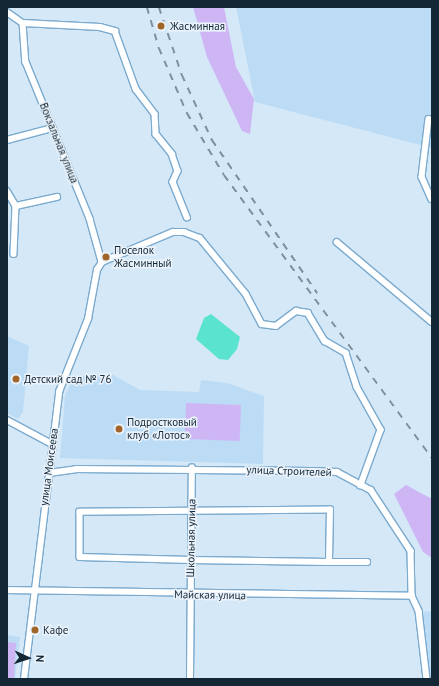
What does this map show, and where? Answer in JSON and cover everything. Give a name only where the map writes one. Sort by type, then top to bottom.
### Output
[{"type":"street","points":[[9,11],[23,24],[100,27],[115,31],[136,89],[155,114],[156,134],[172,154],[178,171],[173,182],[187,217]]},
{"type":"street","name":"Вокзальная улица","points":[[23,24],[26,62],[90,219],[102,262]]},
{"type":"street","points":[[429,119],[422,177],[432,199]]},
{"type":"street","points":[[7,140],[52,128]]},
{"type":"street","points":[[7,190],[16,206],[14,254]]},
{"type":"street","points":[[16,206],[57,197]]},
{"type":"street","points":[[102,262],[173,232],[200,238],[246,294],[262,324],[276,326],[296,311],[308,314],[325,341],[346,353],[357,387],[381,430],[361,485]]},
{"type":"street","points":[[337,242],[432,322]]},
{"type":"street","name":"улица Моисеева","points":[[24,679],[59,392],[88,319],[96,270],[102,262]]},
{"type":"street","points":[[7,420],[52,444]]},
{"type":"street","name":"улица Строителей","points":[[49,473],[76,469],[192,468],[337,472],[371,490],[411,551],[412,596],[419,611],[427,679]]},
{"type":"street","name":"Школьная улица","points":[[190,679],[192,468]]},
{"type":"street","points":[[328,562],[330,510],[80,512],[80,557],[191,560],[328,562],[367,562]]},
{"type":"street","name":"Майская улица","points":[[7,590],[190,595],[412,596]]},
{"type":"shaded area","points":[[193,7],[224,7],[236,67],[254,99],[250,134],[242,131],[207,57]]},
{"type":"shaded area","points":[[236,7],[432,7],[432,148],[255,102]]},
{"type":"shaded area","points":[[211,314],[240,337],[237,349],[228,360],[219,359],[196,339],[204,318]]},
{"type":"shaded area","name":"Детский сад № 76","points":[[7,336],[29,346],[23,412],[18,419],[7,413]]},
{"type":"shaded area","points":[[113,375],[140,390],[199,392],[201,380],[227,383],[264,396],[263,464],[60,458],[65,396],[74,376]]},
{"type":"shaded area","points":[[186,403],[241,405],[240,441],[185,439]]},
{"type":"shaded area","points":[[406,485],[432,499],[432,558],[423,552],[394,494]]},
{"type":"shaded area","points":[[432,611],[432,679],[430,679],[422,612]]},
{"type":"shaded area","points":[[7,635],[20,637],[15,679],[7,679]]},
{"type":"shaded area","points":[[8,642],[16,643],[14,678],[7,678]]},
{"type":"railway","points":[[147,7],[159,48],[187,113],[224,175],[432,458]]},
{"type":"railway","points":[[159,7],[182,75],[212,140],[317,293]]},
{"type":"place","name":"Жасминная","points":[[161,26]]},
{"type":"place","name":"Поселок Жасминный","points":[[106,257]]},
{"type":"place","name":"Детский сад № 76","points":[[16,379]]},
{"type":"place","name":"Подростковый клуб «Лотос»","points":[[119,429]]},
{"type":"place","name":"Кафе","points":[[35,630]]}]
